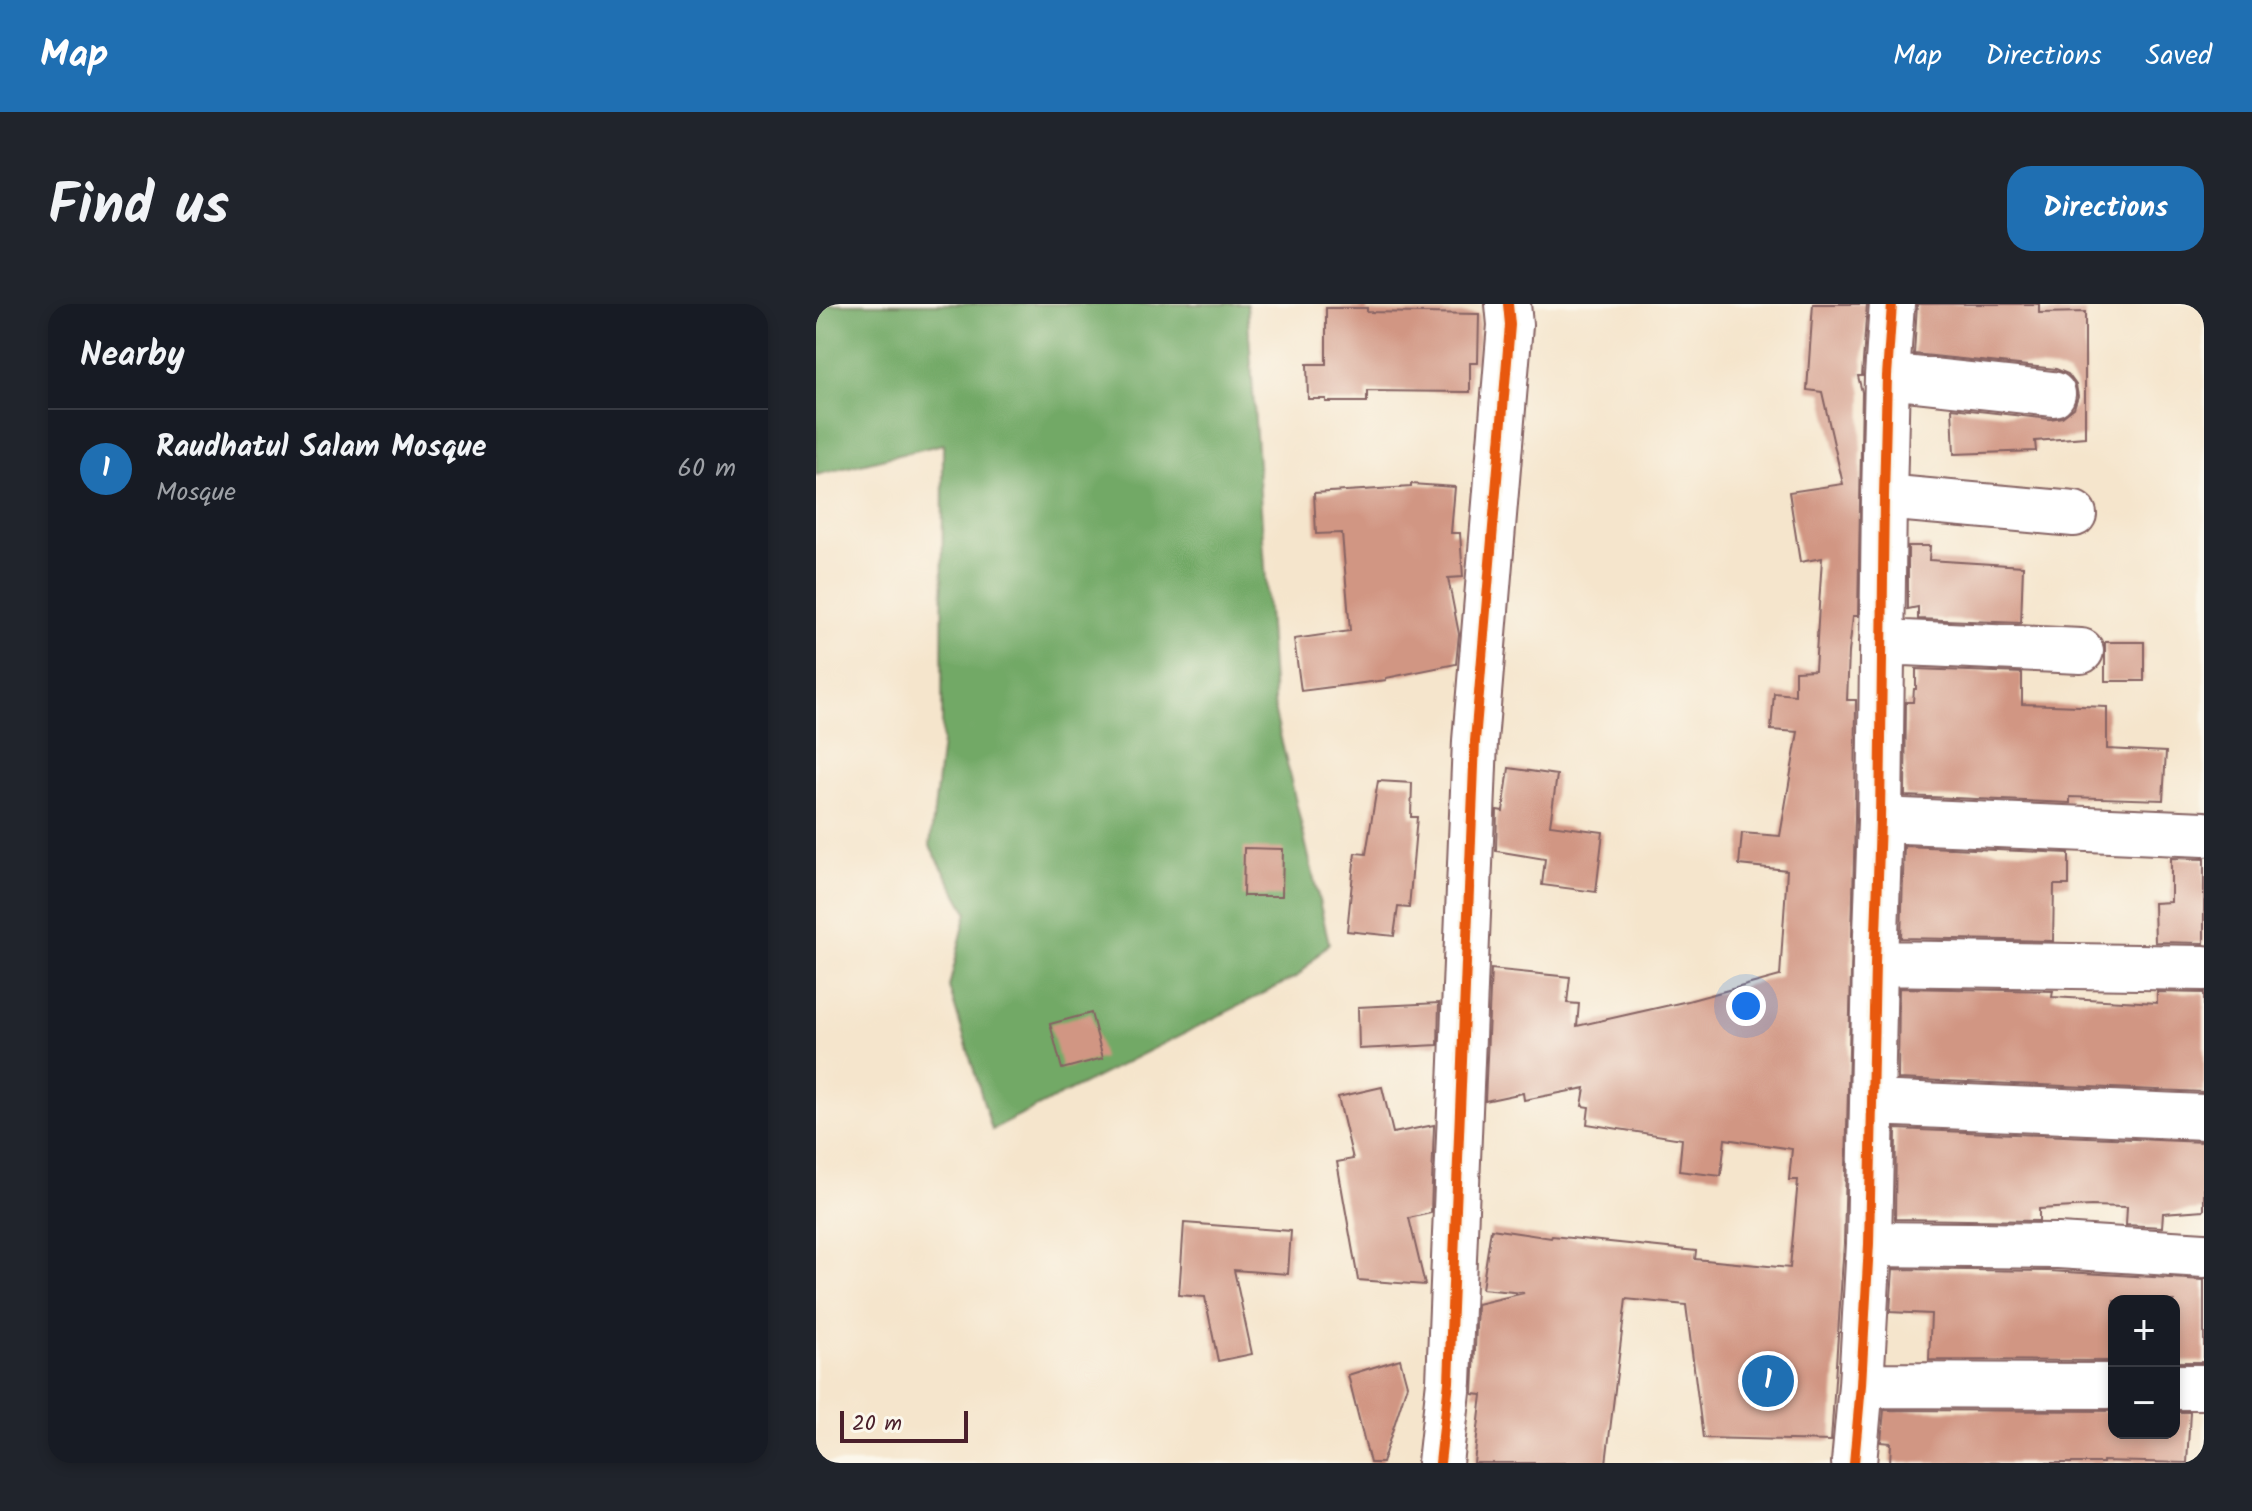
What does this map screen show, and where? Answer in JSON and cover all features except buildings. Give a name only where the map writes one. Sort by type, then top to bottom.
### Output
[{"type":"street","points":[[1440,1463],[1450,1366],[1475,741],[1510,325],[1508,304]]},
{"type":"street","points":[[1854,1463],[1869,1244],[1880,820],[1884,497],[1892,304]]},
{"type":"street","points":[[1887,376],[2053,394]]},
{"type":"street","points":[[1884,497],[2074,514]]},
{"type":"street","points":[[1882,642],[2081,651]]},
{"type":"street","points":[[1880,820],[2204,834]]},
{"type":"street","points":[[1875,963],[2204,968]]},
{"type":"street","points":[[1873,1103],[2204,1117]]},
{"type":"street","points":[[1869,1244],[2058,1246],[2204,1255]]},
{"type":"street","points":[[1861,1385],[2108,1386]]},
{"type":"street","points":[[2180,1387],[2204,1387]]},
{"type":"green space","points":[[816,304],[1247,304],[1275,713],[1329,943],[1298,976],[992,1130],[949,987],[967,912],[930,846],[942,742],[943,444],[816,475]]},
{"type":"cycle path","points":[[1440,1463],[1449,1382],[1475,741],[1510,325],[1508,304]]},
{"type":"cycle path","points":[[1854,1463],[1869,1244],[1880,820],[1884,497],[1892,304]]},
{"type":"place","name":"Raudhatul Salam Mosque","points":[[1768,1381]]}]
